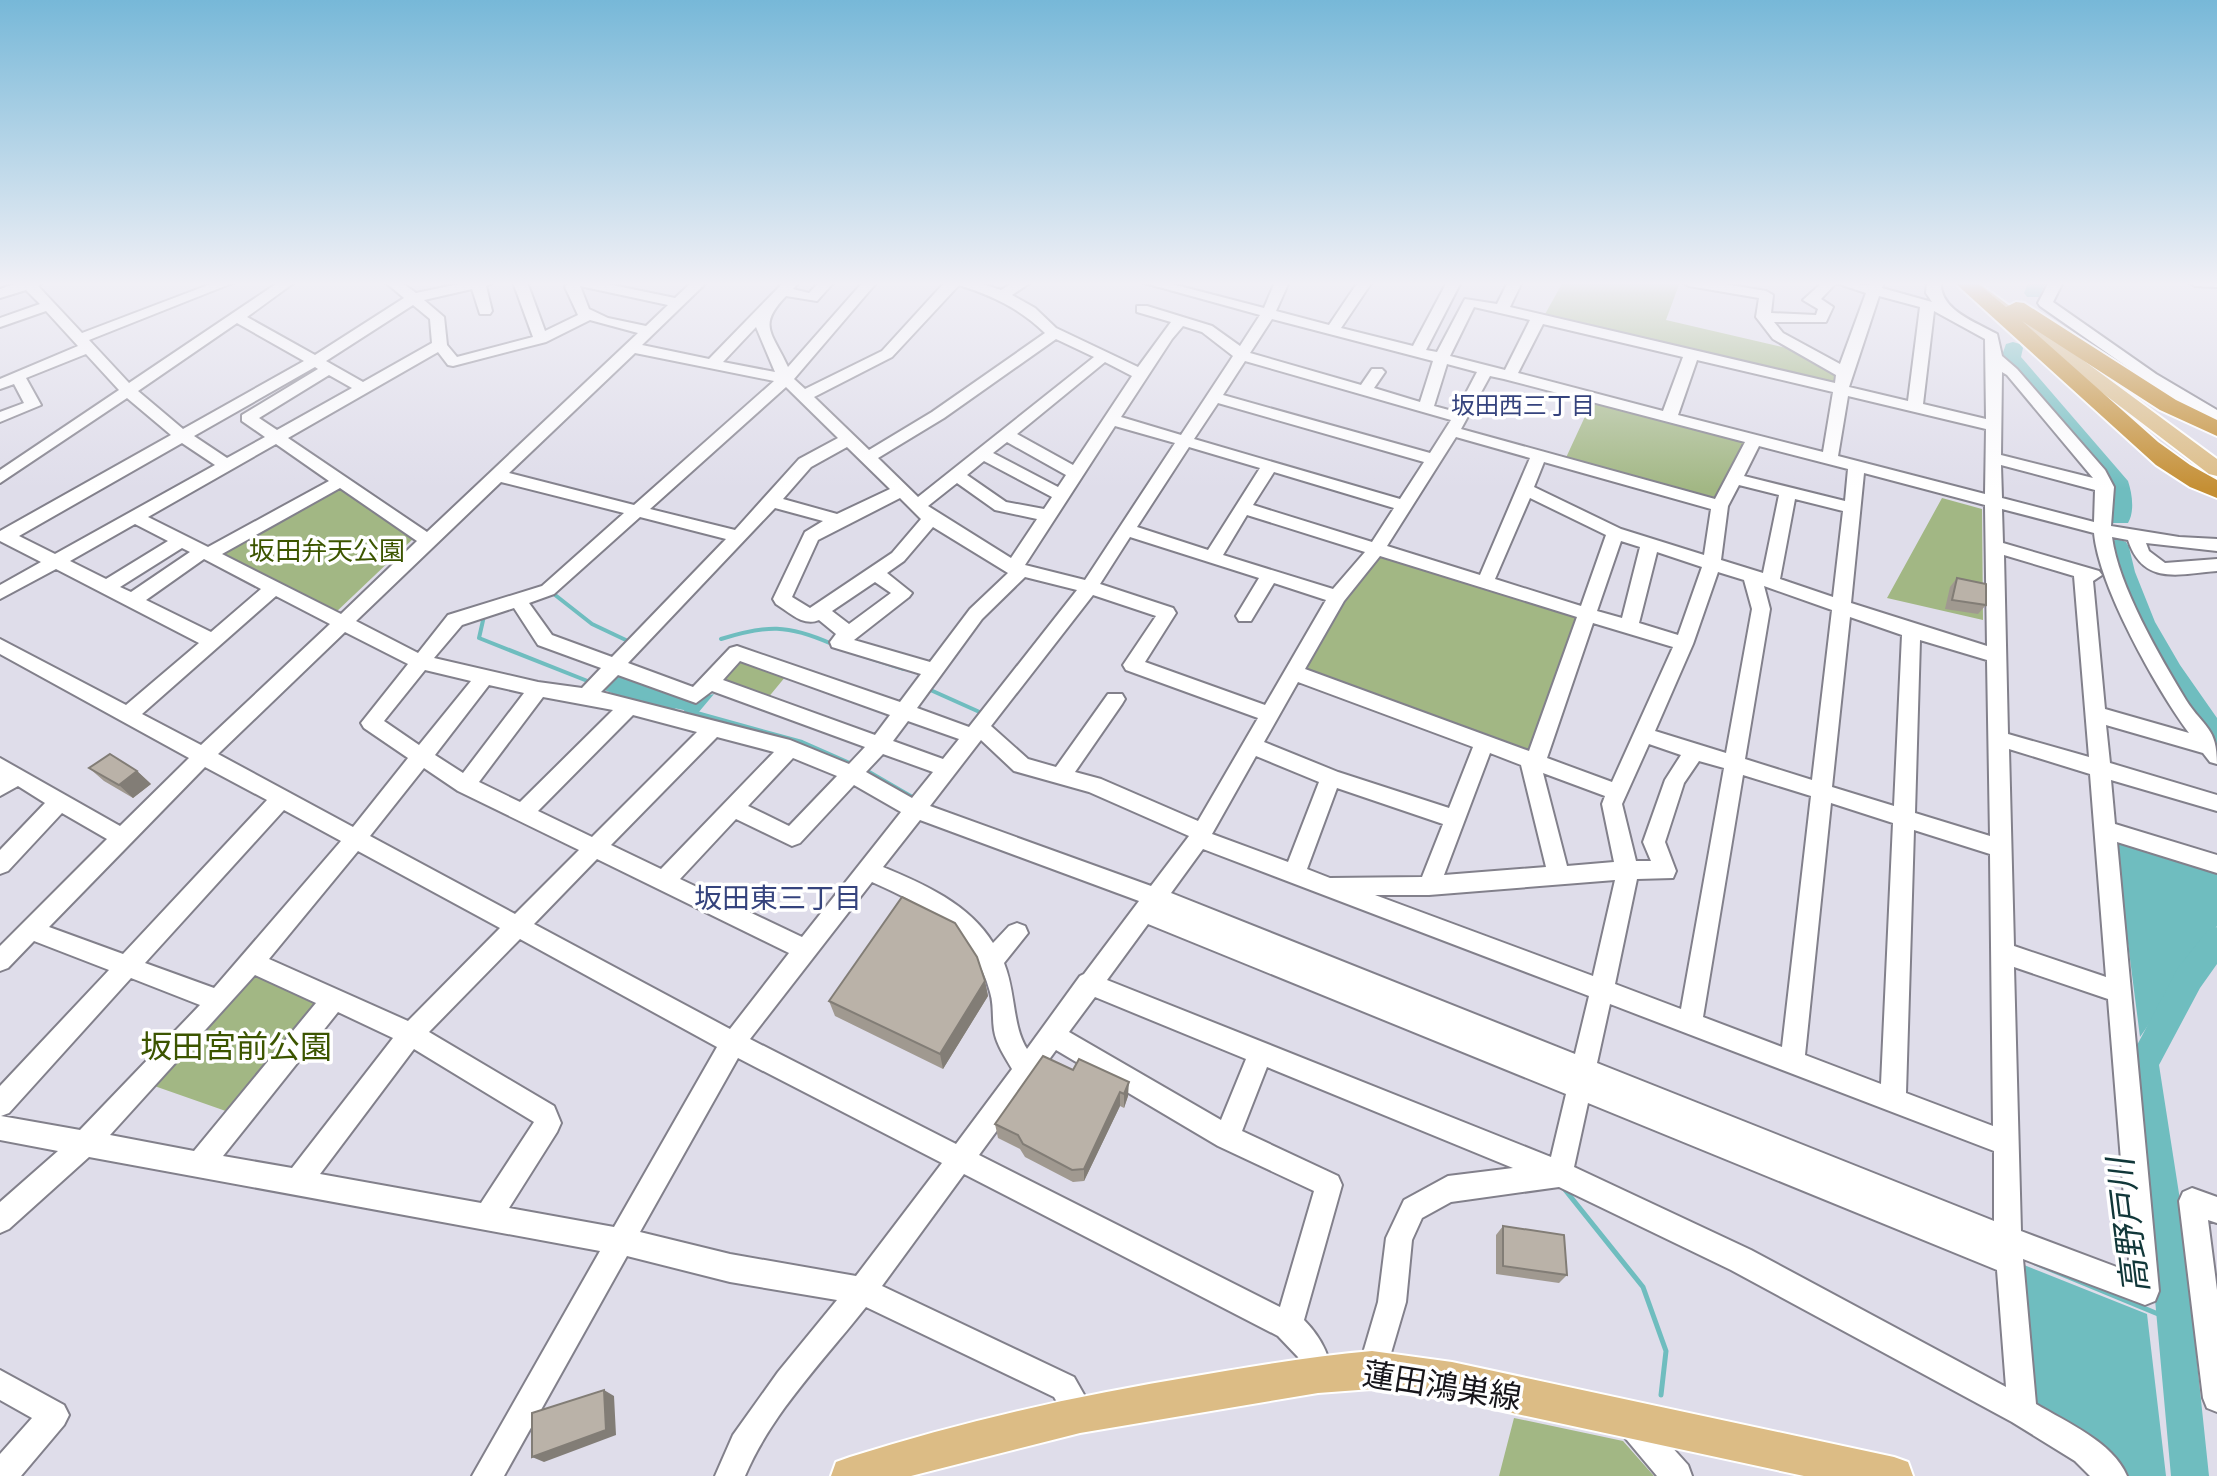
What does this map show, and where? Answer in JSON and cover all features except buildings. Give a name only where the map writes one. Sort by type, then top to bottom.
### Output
[{"type":"highway","points":[[2043,351],[2155,454],[2217,490]]},
{"type":"highway","points":[[2084,351],[2168,405],[2217,429]]},
{"type":"main road","points":[[2058,351],[2217,469]]},
{"type":"main road","points":[[2075,351],[2217,454]]},
{"type":"main road","name":"蓮田鴻巣線","points":[[850,1476],[945,1446],[1080,1414],[1318,1374],[1372,1370],[1452,1381],[1894,1476]]},
{"type":"street","points":[[0,417],[33,405],[7,377],[65,351]]},
{"type":"street","points":[[90,351],[128,391],[182,436],[228,466]]},
{"type":"street","points":[[0,478],[187,351]]},
{"type":"street","points":[[299,351],[364,389]]},
{"type":"street","points":[[341,351],[248,418],[430,542]]},
{"type":"street","points":[[0,593],[430,351]]},
{"type":"street","points":[[444,351],[453,362],[496,351]]},
{"type":"street","points":[[0,961],[203,756],[631,351]]},
{"type":"street","points":[[648,351],[786,379]]},
{"type":"street","points":[[712,364],[725,351]]},
{"type":"street","points":[[773,351],[786,379],[925,512],[1018,569],[1089,587],[1167,613],[1133,665],[1269,714]]},
{"type":"street","points":[[806,950],[465,785],[371,723],[455,620],[548,590],[786,379],[810,351]]},
{"type":"street","points":[[804,396],[890,351]]},
{"type":"street","points":[[868,457],[938,415],[1029,351]]},
{"type":"street","points":[[1093,351],[1143,375]]},
{"type":"street","points":[[733,808],[792,837],[879,745],[976,614],[1018,569],[1157,351]]},
{"type":"street","points":[[1236,351],[1426,408],[1456,424],[1539,456],[1720,506]]},
{"type":"street","points":[[487,1476],[733,1043],[1089,587],[1245,351]]},
{"type":"street","points":[[1409,351],[1830,457],[2103,530],[2217,545]]},
{"type":"street","points":[[1426,408],[1445,351]]},
{"type":"street","points":[[1509,376],[1522,351]]},
{"type":"street","points":[[1670,351],[1995,426]]},
{"type":"street","points":[[1805,351],[1844,373]]},
{"type":"street","points":[[1830,457],[1844,373],[1852,351]]},
{"type":"street","points":[[1915,409],[1922,351]]},
{"type":"street","points":[[1994,351],[1993,458],[2006,1143],[2009,1251],[2022,1412]]},
{"type":"street","points":[[2111,351],[2217,416]]},
{"type":"street","points":[[903,490],[811,536],[782,599],[810,617],[898,557],[925,512],[956,475],[1104,356]]},
{"type":"street","points":[[1669,417],[1691,356]]},
{"type":"street","points":[[1995,358],[2012,372],[2099,474],[2106,487],[2105,558],[2113,580],[2180,706],[2214,752]]},
{"type":"street","points":[[212,641],[5,536],[182,436],[323,364]]},
{"type":"street","points":[[730,1476],[743,1445],[761,1420],[862,1291],[959,1156],[1200,835],[1337,597],[1376,550],[1456,424],[1486,370]]},
{"type":"street","points":[[1365,390],[1377,372]]},
{"type":"street","points":[[1214,397],[1432,459]]},
{"type":"street","points":[[1113,420],[1403,505]]},
{"type":"street","points":[[1006,435],[1077,474]]},
{"type":"street","points":[[586,696],[740,537],[805,463],[849,439]]},
{"type":"street","points":[[1560,1174],[1627,870],[1612,804],[1684,644],[1712,563],[1720,506],[1755,439]]},
{"type":"street","points":[[982,454],[1062,496]]},
{"type":"street","points":[[1485,583],[1539,456]]},
{"type":"street","points":[[1993,458],[2106,487]]},
{"type":"street","points":[[1792,1063],[1857,464]]},
{"type":"street","points":[[1212,558],[1270,465]]},
{"type":"street","points":[[956,475],[1001,506],[1049,516]]},
{"type":"street","points":[[499,476],[740,537]]},
{"type":"street","points":[[1733,478],[1852,508]]},
{"type":"street","points":[[131,601],[205,553],[339,482]]},
{"type":"street","points":[[1525,489],[1615,533],[1911,631],[1997,656]]},
{"type":"street","points":[[1690,1025],[1761,609],[1761,579],[1788,491]]},
{"type":"street","points":[[772,501],[838,520]]},
{"type":"street","points":[[1243,508],[1684,644]]},
{"type":"street","points":[[135,517],[420,662],[630,706],[790,748],[852,774],[915,809],[1582,1080],[2009,1251],[2145,1291],[2083,572]]},
{"type":"street","points":[[1126,530],[1337,597]]},
{"type":"street","points":[[1559,875],[1532,763],[1615,533]]},
{"type":"street","points":[[2135,536],[2141,554],[2161,569],[2217,565]]},
{"type":"street","points":[[105,588],[181,541]]},
{"type":"street","points":[[1629,627],[1650,544]]},
{"type":"street","points":[[1996,547],[2113,580]]},
{"type":"street","points":[[875,573],[903,593],[839,642],[933,670]]},
{"type":"street","points":[[1245,616],[1269,576]]},
{"type":"street","points":[[128,715],[274,588]]},
{"type":"street","points":[[518,600],[545,640],[696,696],[737,653],[902,712],[976,732],[1021,765],[1094,785],[1200,835],[1294,874],[2006,1143]]},
{"type":"street","points":[[819,611],[849,634]]},
{"type":"street","points":[[1893,1100],[1911,631]]},
{"type":"street","points":[[0,646],[733,1043],[1288,1326],[1302,1336],[1312,1352],[1318,1374]]},
{"type":"street","points":[[1292,672],[1617,792]]},
{"type":"street","points":[[0,1220],[85,1143],[251,962],[357,840],[486,675]]},
{"type":"street","points":[[710,683],[947,769]]},
{"type":"street","points":[[465,785],[538,689]]},
{"type":"street","points":[[1061,776],[1115,699]]},
{"type":"street","points":[[523,812],[630,706]]},
{"type":"street","points":[[2095,714],[2214,752]]},
{"type":"street","points":[[298,1182],[411,1034],[713,728]]},
{"type":"street","points":[[1644,735],[2001,849]]},
{"type":"street","points":[[2000,739],[2217,803]]},
{"type":"street","points":[[1429,886],[1484,744]]},
{"type":"street","points":[[1251,745],[1331,778],[1455,819]]},
{"type":"street","points":[[664,881],[790,748]]},
{"type":"street","points":[[1325,885],[1429,886],[1627,870],[1665,871],[1654,842],[1675,780],[1695,751]]},
{"type":"street","points":[[6,777],[60,801],[122,837]]},
{"type":"street","points":[[1294,874],[1331,778]]},
{"type":"street","points":[[0,1104],[281,799]]},
{"type":"street","points":[[0,865],[60,801]]},
{"type":"street","points":[[2106,830],[2217,864]]},
{"type":"street","points":[[868,870],[921,893],[954,912],[992,960],[1003,995],[1007,1034],[1025,1068]]},
{"type":"street","points":[[31,930],[216,1000]]},
{"type":"street","points":[[992,960],[1017,933]]},
{"type":"street","points":[[2003,953],[2119,992]]},
{"type":"street","points":[[251,962],[411,1034],[545,1115],[548,1123],[488,1216]]},
{"type":"street","points":[[1088,983],[1560,1174],[1741,1260],[2022,1412],[2085,1451],[2112,1476]]},
{"type":"street","points":[[200,1164],[334,999]]},
{"type":"street","points":[[1051,1034],[1227,1137],[1329,1185],[1288,1326]]},
{"type":"street","points":[[1227,1137],[1260,1055]]},
{"type":"street","points":[[0,1128],[488,1216],[620,1241],[730,1268],[862,1291],[1064,1387],[1080,1414]]},
{"type":"street","points":[[1372,1370],[1392,1302],[1399,1238],[1413,1209],[1448,1189],[1560,1174]]},
{"type":"street","points":[[2217,1210],[2192,1201],[2217,1398]]},
{"type":"street","points":[[0,1384],[54,1415],[1,1476]]},
{"type":"street","points":[[1629,1420],[1677,1476]]},
{"type":"green space","points":[[1681,351],[1808,353],[1844,373],[1842,392]]},
{"type":"green space","points":[[1594,397],[1755,439],[1720,506],[1564,462]]},
{"type":"green space","name":"坂田弁天公園","points":[[337,486],[414,538],[334,614],[216,553]]},
{"type":"green space","points":[[1942,498],[1982,509],[1983,620],[1887,598]]},
{"type":"green space","points":[[1376,550],[1587,614],[1535,764],[1292,672]]},
{"type":"green space","points":[[742,659],[786,676],[767,699],[721,679]]},
{"type":"green space","name":"坂田宮前公園","points":[[251,962],[334,999],[240,1116],[143,1082]]},
{"type":"green space","points":[[1514,1418],[1623,1441],[1654,1476],[1499,1476]]},
{"type":"water","points":[[616,675],[689,699],[714,694],[698,713],[635,700],[601,687]]},
{"type":"water","points":[[2115,842],[2217,872],[2217,926],[2140,1037]]},
{"type":"water","points":[[2024,1265],[2147,1314],[2166,1476],[2122,1476],[2036,1405]]},
{"type":"waterway","name":"高野戸川","points":[[2012,351],[2011,358],[2117,481],[2121,492],[2120,518]]},
{"type":"waterway","name":"高野戸川","points":[[2118,547],[2132,597],[2156,647],[2217,737]]},
{"type":"waterway","points":[[550,591],[592,624],[630,642]]},
{"type":"waterway","points":[[484,616],[479,638],[590,682]]},
{"type":"waterway","points":[[721,639],[751,631],[777,629],[802,633],[832,644]]},
{"type":"waterway","points":[[851,652],[904,669]]},
{"type":"waterway","points":[[602,687],[632,699],[674,707]]},
{"type":"waterway","points":[[926,688],[984,714]]},
{"type":"waterway","points":[[686,710],[802,742],[852,764]]},
{"type":"waterway","points":[[864,769],[914,798]]},
{"type":"waterway","name":"高野戸川","points":[[2190,1476],[2163,1200],[2143,1064],[2189,978],[2217,940]]},
{"type":"waterway","points":[[1562,1186],[1643,1287],[1666,1351],[1661,1395]]},
{"type":"waterway","points":[[2035,1263],[2175,1321]]},
{"type":"district","name":"坂田西三丁目","points":[[1523,406]]},
{"type":"district","name":"坂田東三丁目","points":[[778,898]]}]
